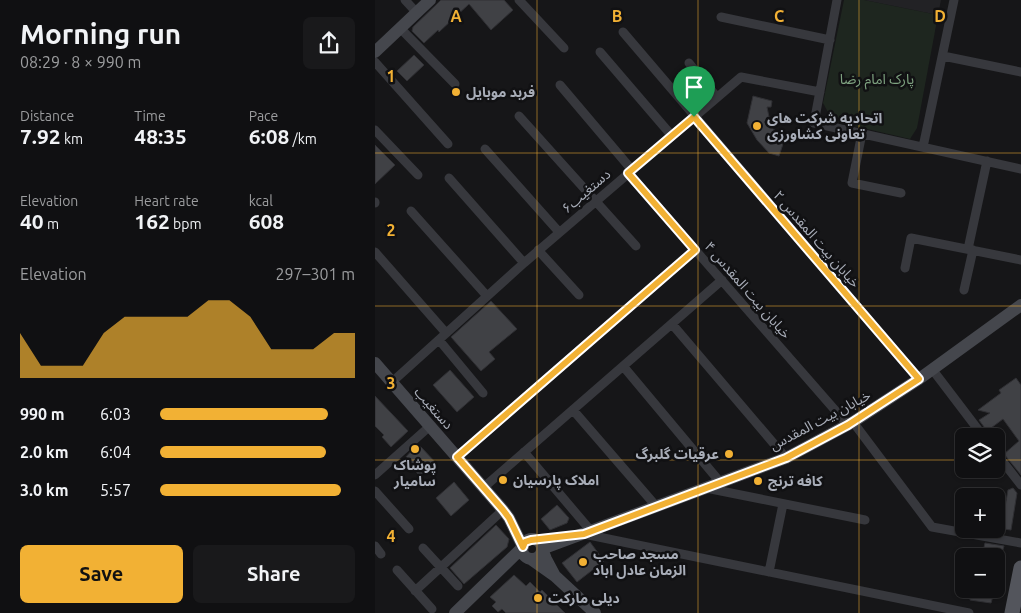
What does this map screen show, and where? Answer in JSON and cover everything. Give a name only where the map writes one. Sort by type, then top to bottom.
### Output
[{"type":"main road","points":[[1012,613],[1021,568]]},
{"type":"street","points":[[405,0],[417,13]]},
{"type":"street","points":[[375,52],[430,0]]},
{"type":"street","points":[[519,0],[564,48]]},
{"type":"street","points":[[837,0],[814,123],[1021,169]]},
{"type":"street","points":[[923,147],[954,0]]},
{"type":"street","points":[[721,17],[830,40]]},
{"type":"street","points":[[400,28],[455,84]]},
{"type":"street","name":"خیابان بیت المقدس ۲","points":[[623,32],[919,379]]},
{"type":"street","points":[[600,52],[672,136]]},
{"type":"street","points":[[943,56],[1021,72]]},
{"type":"street","points":[[375,62],[448,144]]},
{"type":"street","points":[[689,63],[717,97]]},
{"type":"street","name":"دستغیب۶","points":[[392,382],[538,250],[741,77],[820,92]]},
{"type":"street","name":"خیابان بیت المقدس ۴","points":[[560,84],[695,250],[850,424],[932,528],[1021,543]]},
{"type":"street","points":[[519,116],[636,246]]},
{"type":"street","points":[[375,130],[418,175]]},
{"type":"street","points":[[862,134],[852,183],[901,193]]},
{"type":"street","points":[[485,149],[559,232]]},
{"type":"street","points":[[963,290],[987,161]]},
{"type":"street","points":[[449,178],[524,263]]},
{"type":"street","points":[[411,211],[487,296]]},
{"type":"street","points":[[905,268],[911,238],[1021,260]]},
{"type":"street","points":[[538,250],[579,295]]},
{"type":"street","points":[[457,457],[695,250]]},
{"type":"street","points":[[375,252],[447,333]]},
{"type":"street","points":[[483,488],[722,280]]},
{"type":"street","name":"خیابان بیت المقدس","points":[[531,549],[588,532],[786,458],[850,424],[919,379],[1021,305]]},
{"type":"street","points":[[672,324],[786,458]]},
{"type":"street","points":[[439,340],[483,393]]},
{"type":"street","name":"دستغیب","points":[[375,363],[506,514],[531,549],[555,576],[596,613]]},
{"type":"street","points":[[623,366],[720,482]]},
{"type":"street","points":[[932,369],[977,428]]},
{"type":"street","points":[[573,410],[656,506]]},
{"type":"street","points":[[375,475],[430,426]]},
{"type":"street","points":[[524,452],[588,532],[969,613]]},
{"type":"street","points":[[1005,465],[1021,485]]},
{"type":"street","points":[[706,488],[865,520]]},
{"type":"street","points":[[375,490],[409,529]]},
{"type":"street","points":[[769,572],[783,504]]},
{"type":"street","points":[[415,591],[506,514]]},
{"type":"street","points":[[423,548],[458,586]]},
{"type":"street","points":[[455,613],[508,561],[531,549]]},
{"type":"street","points":[[397,570],[432,609]]},
{"type":"shaded area","points":[[864,0],[941,0],[938,15]]},
{"type":"green space","name":"پارک امام رضا","points":[[844,0],[864,0],[938,15],[917,128],[910,139],[833,121],[823,103]]},
{"type":"building","points":[[441,0],[504,0],[513,10],[491,30],[469,4],[439,32],[438,30],[424,43],[412,31],[413,27]]},
{"type":"building","points":[[414,55],[424,65],[407,81],[397,71]]},
{"type":"building","name":"اتحادیه شرکت های تعاونی کشاورزی","points":[[753,96],[772,101],[771,107],[767,107],[769,117],[764,122],[785,138],[779,156],[769,153],[757,140],[747,123]]},
{"type":"building","points":[[375,145],[395,165],[375,184]]},
{"type":"building","points":[[491,301],[517,329],[489,352],[495,359],[481,371],[451,337]]},
{"type":"building","points":[[450,370],[474,397],[457,412],[433,385]]},
{"type":"building","points":[[1016,378],[1021,385],[1021,475],[1005,455],[1019,441],[1003,419],[991,428],[985,428],[979,420],[990,413],[978,410],[1001,393],[999,390]]},
{"type":"building","points":[[375,396],[408,431],[391,447],[382,437],[384,435],[375,426]]},
{"type":"building","points":[[416,446],[421,447],[436,463],[420,476],[404,459]]},
{"type":"building","points":[[454,482],[469,500],[451,516],[436,498]]},
{"type":"building","points":[[1013,488],[1017,493],[1011,530],[1005,529],[1005,507],[1008,490]]},
{"type":"building","points":[[557,505],[569,518],[567,523],[550,530],[541,519]]},
{"type":"building","points":[[496,525],[509,539],[507,547],[464,584],[450,568]]},
{"type":"building","name":"مسجد صاحب الزمان عادل اباد","points":[[590,542],[604,561],[577,582],[562,563]]},
{"type":"building","points":[[985,543],[1004,546],[1003,548],[984,548]]},
{"type":"building","points":[[514,575],[526,586],[530,582],[540,592],[542,590],[565,613],[506,613],[502,609],[498,612],[492,606],[496,602],[490,597]]},
{"type":"building","points":[[970,598],[992,598],[991,603],[970,600]]},
{"type":"place","name":"فربد موبایل","points":[[456,92]]},
{"type":"place","name":"اتحادیه شرکت های تعاونی کشاورزی","points":[[757,126]]},
{"type":"place","name":"پوشاک سامیار","points":[[415,449]]},
{"type":"place","name":"عرقیات گلبرگ","points":[[729,454]]},
{"type":"place","name":"املاک پارسیان","points":[[503,480]]},
{"type":"place","name":"کافه ترنج","points":[[758,481]]},
{"type":"place","name":"مسجد صاحب الزمان عادل اباد","points":[[583,562]]},
{"type":"place","name":"دیلی مارکت","points":[[538,598]]},
{"type":"route","points":[[694,117],[919,379],[848,425],[786,458],[584,534],[531,540],[525,542],[523,547],[509,518],[457,457],[695,250],[628,173],[694,117]]}]
